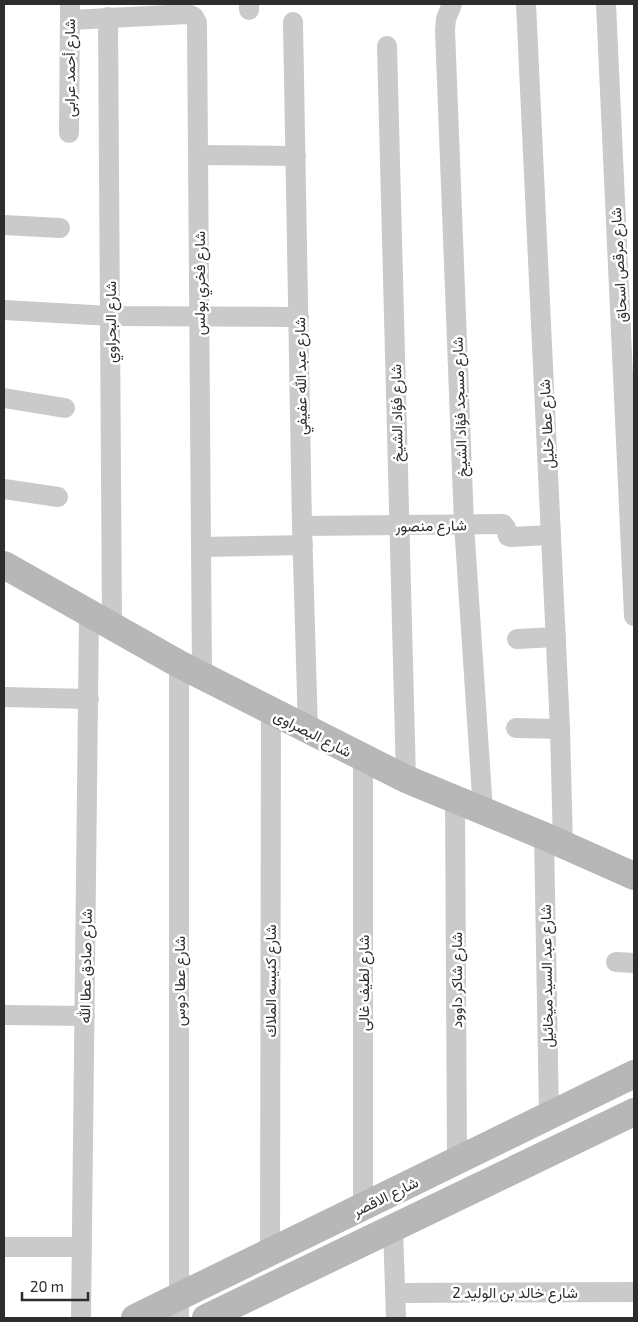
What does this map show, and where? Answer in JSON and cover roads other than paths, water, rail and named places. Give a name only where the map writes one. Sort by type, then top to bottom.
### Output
[{"type":"street","name":"شارع مسجد فؤاد الشيخ","points":[[452,4],[446,19],[445,30],[464,524],[483,811]]},
{"type":"street","name":"شارع عطا خليل","points":[[526,4],[560,729],[554,841]]},
{"type":"street","name":"شارع مرقص اسحاق","points":[[606,4],[634,616]]},
{"type":"street","name":"شارع فخري بولس","points":[[70,12],[108,17],[188,14],[194,17],[197,23],[201,547],[191,670]]},
{"type":"street","name":"شارع أحمد عرابى","points":[[69,133],[70,12]]},
{"type":"street","name":"شارع البحراوي","points":[[101,620],[110,316],[108,17]]},
{"type":"street","name":"شارع عبد الله عفيفي","points":[[293,22],[308,730]]},
{"type":"street","name":"شارع فؤاد الشيخ","points":[[387,46],[406,780]]},
{"type":"street","points":[[198,155],[296,156]]},
{"type":"street","points":[[4,225],[60,228]]},
{"type":"street","points":[[4,310],[110,316],[299,317]]},
{"type":"street","points":[[4,398],[65,408]]},
{"type":"street","points":[[4,489],[58,497]]},
{"type":"street","name":"شارع منصور","points":[[201,547],[399,525],[503,524],[508,536],[511,537],[551,535]]},
{"type":"street","name":"شارع البصراوى","points":[[4,566],[191,670],[406,780],[634,876]]},
{"type":"street","name":"شارع صادق عطا الله","points":[[81,1318],[89,699],[101,620]]},
{"type":"street","points":[[517,639],[556,637]]},
{"type":"street","name":"شارع عطا دوس","points":[[178,1308],[191,670]]},
{"type":"street","points":[[4,697],[89,699]]},
{"type":"street","name":"شارع كنيسه الملاك","points":[[270,710],[270,1252]]},
{"type":"street","points":[[516,728],[560,729]]},
{"type":"street","name":"شارع لطيف غالى","points":[[363,758],[363,1207]]},
{"type":"street","name":"شارع شاكر داوود","points":[[448,1165],[455,800]]},
{"type":"street","name":"شارع عبد السيد ميخائيل","points":[[549,1116],[554,841]]},
{"type":"street","points":[[4,1016],[85,1016]]},
{"type":"street","name":"شارع الاقصر","points":[[136,1318],[178,1308],[270,1252],[634,1074]]},
{"type":"street","points":[[206,1318],[634,1112]]},
{"type":"street","points":[[448,1165],[454,1199]]},
{"type":"street","points":[[393,1228],[396,1318]]},
{"type":"street","points":[[4,1247],[82,1247]]},
{"type":"street","name":"شارع خالد بن الوليد 2","points":[[395,1293],[634,1292]]}]
